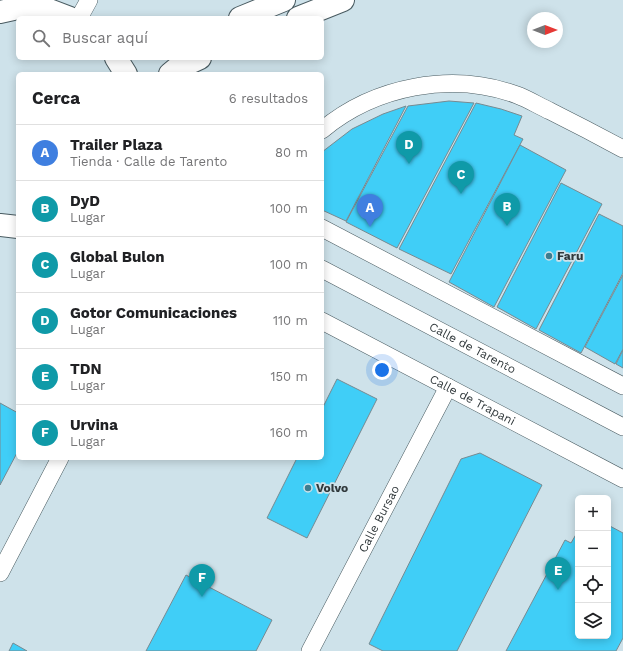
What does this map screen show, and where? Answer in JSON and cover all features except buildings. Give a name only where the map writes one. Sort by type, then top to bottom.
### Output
[{"type":"main road","points":[[245,16],[284,0]]},
{"type":"main road","points":[[303,16],[343,0]]},
{"type":"main road","points":[[0,12],[18,8],[49,10],[65,16]]},
{"type":"main road","points":[[117,60],[125,72]]},
{"type":"main road","points":[[172,72],[196,60]]},
{"type":"main road","points":[[0,225],[16,227]]},
{"type":"street","points":[[80,16],[88,0]]},
{"type":"street","points":[[324,121],[350,103],[390,86],[416,80],[450,77],[489,81],[520,89],[623,141]]},
{"type":"street","points":[[324,129],[353,109],[392,92],[417,86],[451,83],[489,86],[518,95],[623,149]]},
{"type":"street","points":[[324,222],[623,378]]},
{"type":"street","points":[[324,229],[623,386]]},
{"type":"street","name":"Calle de Tarento","points":[[324,270],[623,427]]},
{"type":"street","name":"Calle de Tarento","points":[[324,277],[623,433]]},
{"type":"street","name":"Calle de Trapani","points":[[324,322],[623,479]]},
{"type":"street","name":"Calle Bursao","points":[[310,651],[448,387]]},
{"type":"street","points":[[0,573],[59,460]]},
{"type":"place","name":"Gotor Comunicaciones","points":[[409,164]]},
{"type":"place","name":"Global Bulon","points":[[461,194]]},
{"type":"place","name":"DyD","points":[[507,226]]},
{"type":"place","name":"Trailer Plaza","points":[[370,227]]},
{"type":"place","name":"Faru","points":[[549,256]]},
{"type":"place","name":"Volvo","points":[[308,488]]},
{"type":"place","name":"TDN","points":[[558,590]]},
{"type":"place","name":"Urvina","points":[[202,597]]}]
